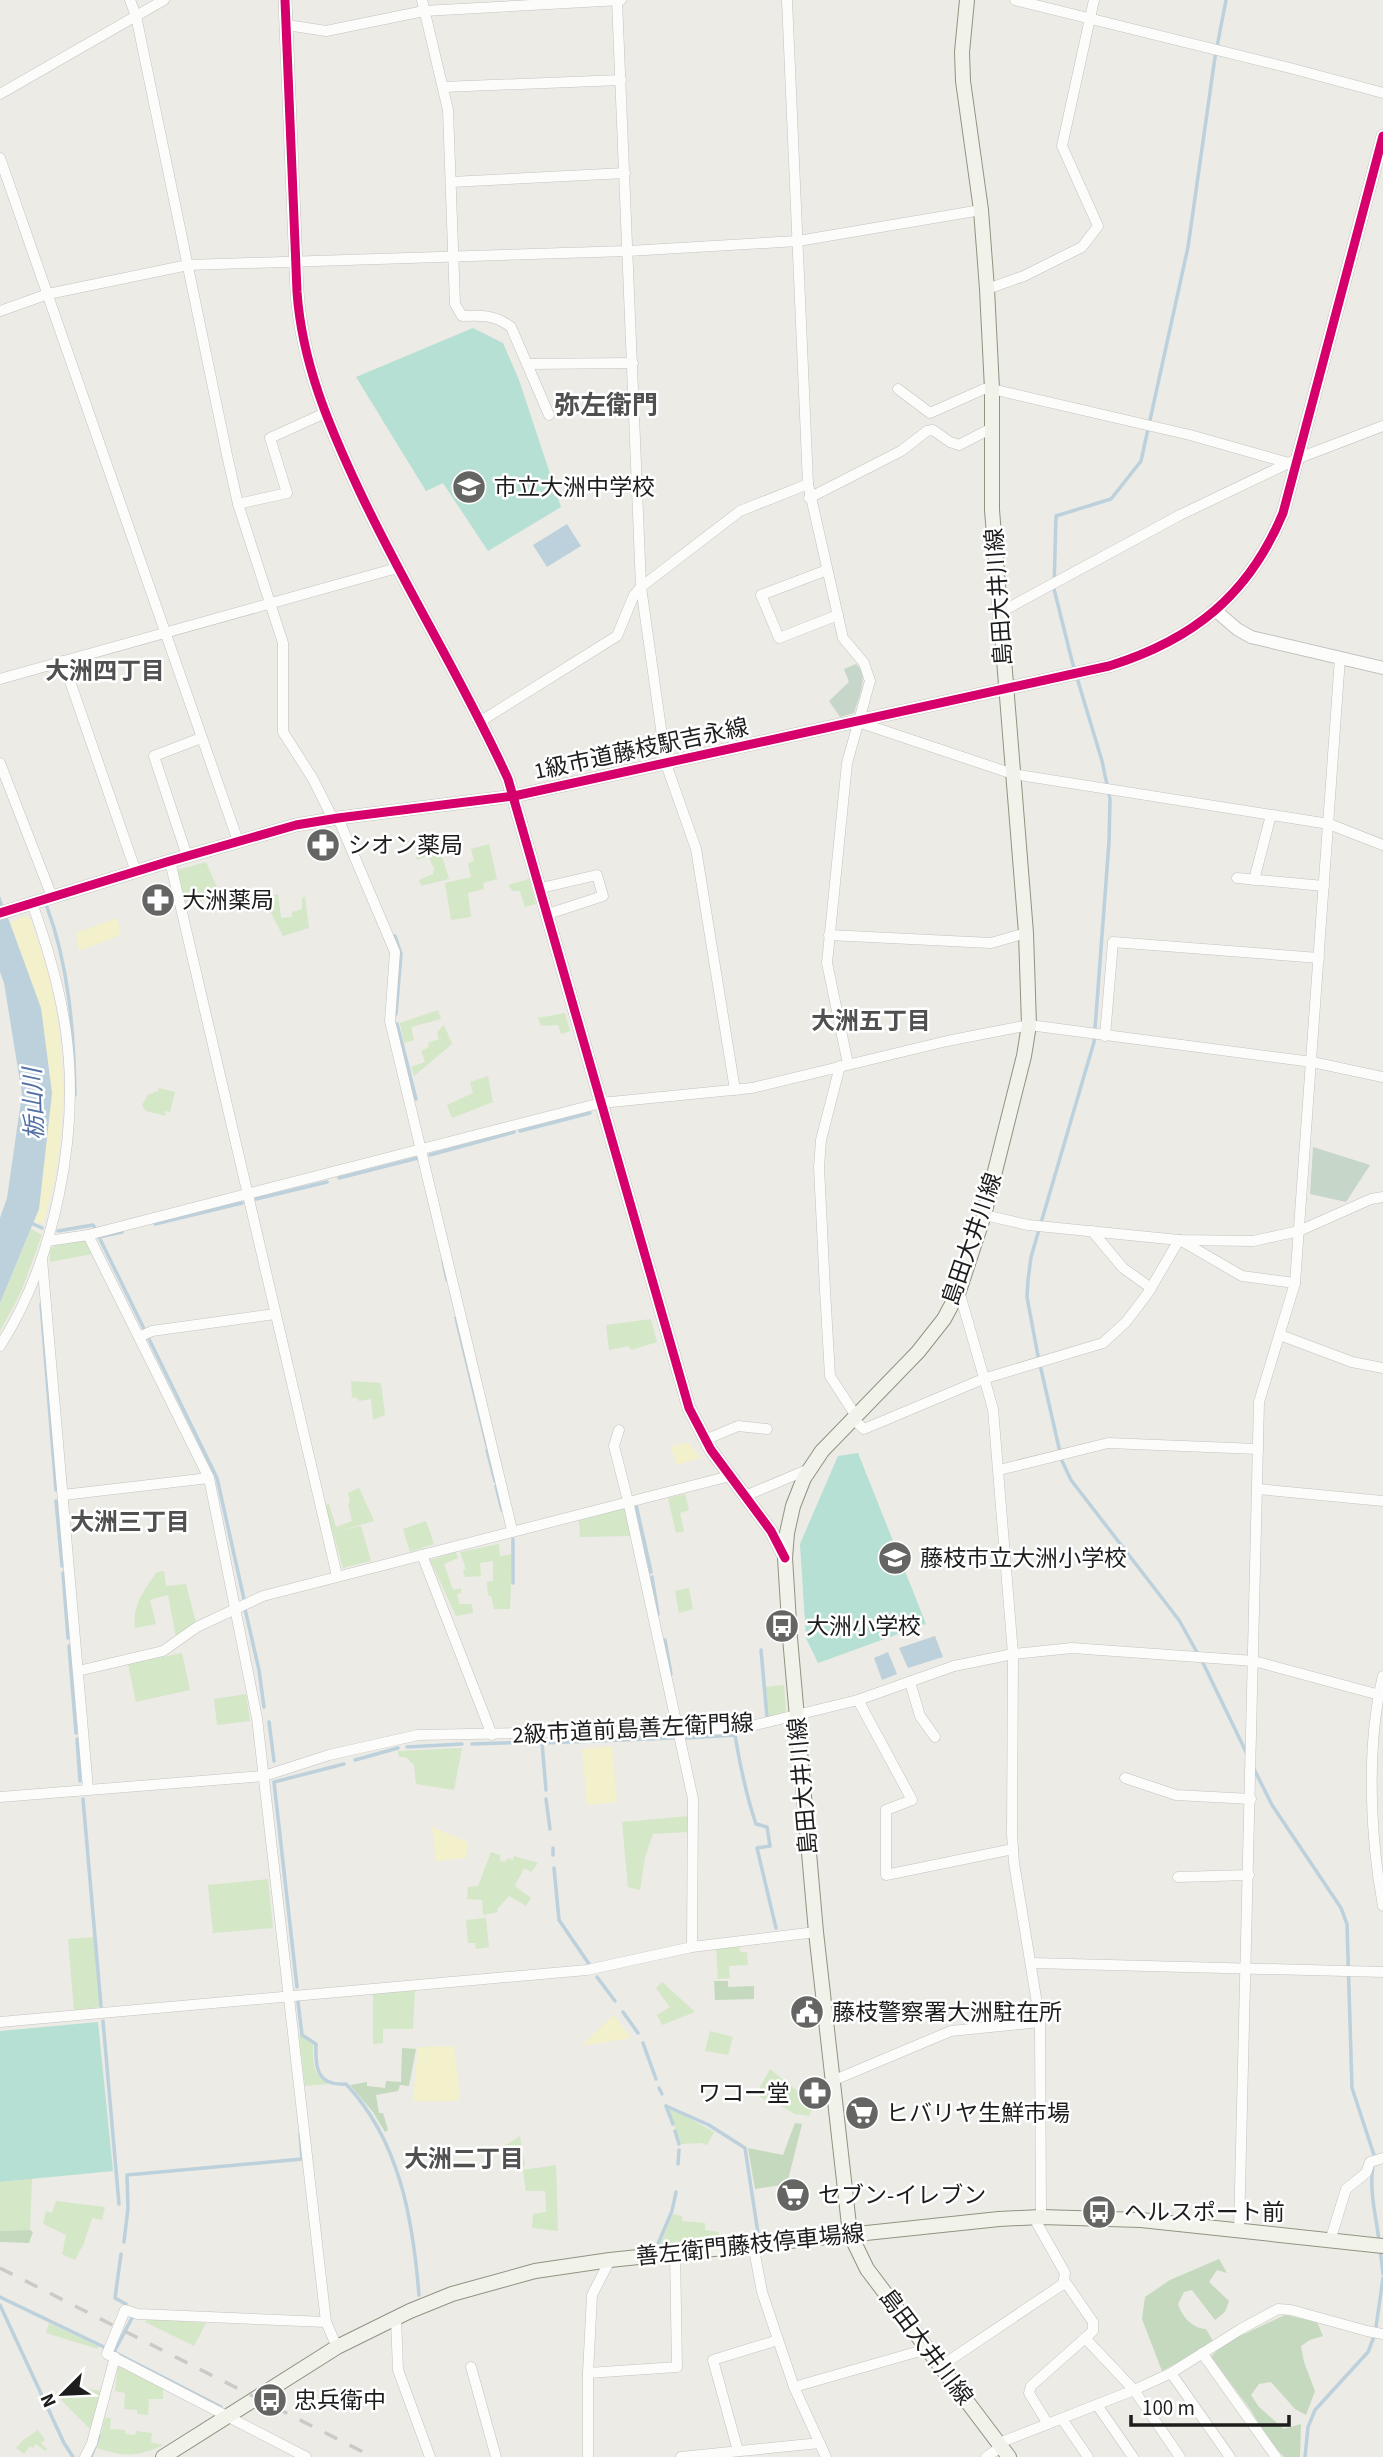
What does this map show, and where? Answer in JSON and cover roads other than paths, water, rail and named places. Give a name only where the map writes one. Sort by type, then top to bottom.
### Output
[{"type":"main road","name":"島田大井川線","points":[[967,0],[962,52],[963,81],[981,210],[987,289],[992,389],[992,510],[1026,933],[1029,1026],[984,1216],[959,1291],[944,1319],[918,1352],[822,1451],[804,1478],[793,1506],[785,1558],[816,1932],[850,2234],[867,2269],[1003,2449]]},
{"type":"main road","name":"善左衛門藤枝停車場線","points":[[163,2457],[337,2347],[452,2294],[535,2271],[753,2244],[1037,2217],[1141,2220],[1383,2246]]},
{"type":"street","points":[[130,0],[136,16],[238,504],[283,643],[283,732],[335,818],[395,952],[390,1021],[512,1530]]},
{"type":"street","points":[[0,94],[164,0]]},
{"type":"street","points":[[285,0],[299,323],[313,382],[347,464],[397,568],[481,721],[514,796],[689,1408],[705,1440],[771,1531],[785,1558]]},
{"type":"street","points":[[422,0],[448,110],[455,304],[462,316],[488,315],[511,327],[549,415]]},
{"type":"street","points":[[287,25],[326,31],[424,11],[618,0],[641,587],[666,764],[695,849],[735,1090]]},
{"type":"street","points":[[787,0],[808,484],[843,638],[864,663],[870,681],[846,763],[829,934],[827,974],[844,1065],[821,1140],[820,1153],[830,1376],[864,1429],[983,1379],[1103,1343],[1126,1322],[1151,1288],[1179,1240]]},
{"type":"street","points":[[1015,0],[1383,93]]},
{"type":"street","points":[[987,289],[1024,276],[1082,247],[1098,226],[1062,146],[1094,0]]},
{"type":"street","points":[[443,88],[621,80]]},
{"type":"street","name":"1級市道藤枝駅吉永線","points":[[0,913],[296,825],[514,796],[666,764],[1006,690],[1133,659],[1180,637],[1215,610],[1243,581],[1270,544],[1283,513],[1294,460],[1383,136]]},
{"type":"street","points":[[0,158],[238,841]]},
{"type":"street","points":[[452,182],[625,173]]},
{"type":"street","points":[[0,311],[48,294],[188,265],[628,251],[797,241],[981,210]]},
{"type":"street","points":[[528,363],[633,363]]},
{"type":"street","points":[[898,389],[930,413],[984,389],[992,389],[1294,460]]},
{"type":"street","points":[[238,504],[287,493],[270,438],[325,413]]},
{"type":"street","points":[[999,613],[1180,515],[1294,460],[1383,426]]},
{"type":"street","points":[[810,498],[901,452],[927,431],[933,430],[959,445],[992,428]]},
{"type":"street","points":[[481,721],[617,636],[634,595],[641,587],[740,511],[808,484]]},
{"type":"street","points":[[0,679],[397,568]]},
{"type":"street","points":[[827,570],[761,595],[779,638],[838,615]]},
{"type":"street","points":[[1215,610],[1251,637],[1383,668]]},
{"type":"street","points":[[1239,2231],[1259,1402],[1295,1283],[1340,658]]},
{"type":"street","points":[[63,661],[136,872]]},
{"type":"street","points":[[858,722],[1013,774],[1329,824],[1383,845]]},
{"type":"street","points":[[187,856],[154,756],[201,738]]},
{"type":"street","points":[[0,763],[52,897]]},
{"type":"street","points":[[1254,880],[1271,815]]},
{"type":"street","points":[[170,861],[337,1576]]},
{"type":"street","points":[[541,888],[597,874],[603,896],[548,914]]},
{"type":"street","points":[[1237,878],[1324,886]]},
{"type":"street","points":[[0,1346],[13,1326],[48,1241],[63,1167],[68,1114],[66,1033],[47,946],[29,904]]},
{"type":"street","points":[[829,934],[991,943],[1026,933]]},
{"type":"street","points":[[1098,1035],[1113,943],[1319,958]]},
{"type":"street","points":[[48,1241],[89,1235],[601,1103],[735,1090],[947,1041],[1029,1026],[1312,1062],[1383,1077]]},
{"type":"street","points":[[984,1216],[1028,1225],[1179,1240],[1253,1241],[1299,1231],[1371,1199],[1383,1197]]},
{"type":"street","points":[[1092,1231],[1123,1268],[1151,1288]]},
{"type":"street","points":[[89,1235],[144,1335],[209,1478],[257,1718],[326,2322],[337,2347]]},
{"type":"street","points":[[1179,1240],[1242,1276],[1295,1283]]},
{"type":"street","points":[[42,1259],[88,1789]]},
{"type":"street","points":[[959,1291],[993,1409],[999,1470],[1013,1654],[1013,1849],[1040,2022],[1037,2217],[1065,2273],[1065,2280],[1093,2322],[1093,2331],[1031,2386],[1029,2393],[1048,2424]]},
{"type":"street","points":[[144,1335],[275,1314]]},
{"type":"street","points":[[1280,1335],[1352,1362],[1383,1368]]},
{"type":"street","points":[[705,1440],[738,1426],[767,1429]]},
{"type":"street","points":[[619,1430],[614,1446],[693,1800],[692,1947]]},
{"type":"street","points":[[999,1470],[1108,1443],[1258,1449]]},
{"type":"street","points":[[745,1496],[811,1468]]},
{"type":"street","points":[[78,1671],[163,1651],[197,1627],[263,1596],[730,1476]]},
{"type":"street","points":[[63,1495],[209,1478]]},
{"type":"street","points":[[1258,1489],[1383,1501]]},
{"type":"street","points":[[422,1555],[492,1735]]},
{"type":"street","name":"2級市道前島善左衛門線","points":[[0,1797],[264,1776],[330,1755],[418,1735],[739,1729],[858,1700],[954,1666],[1013,1654],[1072,1648],[1254,1661],[1381,1695]]},
{"type":"street","points":[[1383,1676],[1372,1737],[1377,1872],[1383,1906]]},
{"type":"street","points":[[910,1682],[920,1716],[934,1737]]},
{"type":"street","points":[[858,1700],[912,1800],[886,1810],[886,1875],[1013,1849]]},
{"type":"street","points":[[1125,1778],[1176,1795],[1251,1799]]},
{"type":"street","points":[[1178,1877],[1249,1875]]},
{"type":"street","points":[[0,2022],[587,1970],[692,1947],[816,1932]]},
{"type":"street","points":[[1032,1963],[1383,1972]]},
{"type":"street","points":[[832,2081],[951,2031],[1040,2022]]},
{"type":"street","points":[[1330,2241],[1346,2189],[1366,2173],[1370,2162],[1383,2158]]},
{"type":"street","points":[[753,2244],[762,2292],[794,2387],[826,2457]]},
{"type":"street","points":[[588,2373],[677,2367],[675,2253]]},
{"type":"street","points":[[588,2457],[592,2295],[610,2260]]},
{"type":"street","points":[[941,2367],[1063,2284],[1065,2280]]},
{"type":"street","points":[[986,2457],[1048,2424],[1171,2373],[1241,2329],[1282,2309],[1383,2334]]},
{"type":"street","points":[[85,2457],[92,2443],[111,2351],[125,2310],[138,2314],[326,2322]]},
{"type":"street","points":[[396,2318],[398,2370],[430,2457]]},
{"type":"street","points":[[1085,2338],[1134,2390],[1180,2457]]},
{"type":"street","points":[[738,2451],[713,2360],[778,2340]]},
{"type":"street","points":[[794,2387],[927,2349]]},
{"type":"street","points":[[111,2351],[228,2418],[306,2457]]},
{"type":"street","points":[[1202,2353],[1276,2457]]},
{"type":"street","points":[[471,2367],[496,2457]]},
{"type":"street","points":[[1171,2373],[1230,2457]]},
{"type":"street","points":[[1097,2405],[1133,2457]]},
{"type":"street","points":[[1062,2419],[1088,2457]]},
{"type":"street","points":[[681,2457],[820,2443]]},
{"type":"water","points":[[567,524],[581,546],[547,567],[533,545]]},
{"type":"water","name":"栃山川","points":[[0,896],[41,1008],[52,1093],[39,1209],[0,1303],[0,1218],[7,1198],[22,1094],[0,972]]},
{"type":"water","points":[[935,1636],[943,1657],[908,1668],[899,1648]]},
{"type":"water","points":[[888,1652],[897,1674],[882,1680],[874,1658]]},
{"type":"waterway","points":[[1226,0],[1215,57],[1188,247],[1141,461],[1111,499],[1056,516],[1054,589],[1102,761],[1110,799],[1109,842],[1094,1042],[1031,1257],[1027,1297],[1062,1461],[1071,1480],[1179,1620],[1248,1756]]},
{"type":"waterway","points":[[47,907],[61,952],[69,1000],[75,1095]]},
{"type":"waterway","points":[[395,936],[401,954],[396,1014]]},
{"type":"waterway","points":[[397,1024],[416,1099]]},
{"type":"waterway","points":[[520,1131],[590,1113]]},
{"type":"waterway","points":[[430,1155],[514,1132]]},
{"type":"waterway","points":[[339,1178],[418,1158],[419,1160]]},
{"type":"waterway","points":[[256,1199],[327,1182]]},
{"type":"waterway","points":[[155,1224],[242,1203]]},
{"type":"waterway","points":[[31,1223],[42,1228]]},
{"type":"waterway","points":[[58,1231],[93,1225],[95,1228]]},
{"type":"waterway","points":[[122,1232],[99,1237],[217,1478],[244,1599]]},
{"type":"waterway","points":[[443,1261],[447,1280]]},
{"type":"waterway","points":[[41,1304],[56,1490]]},
{"type":"waterway","points":[[456,1318],[487,1446]]},
{"type":"waterway","points":[[487,1450],[495,1481]]},
{"type":"waterway","points":[[496,1486],[502,1510]]},
{"type":"waterway","points":[[56,1501],[62,1566]]},
{"type":"waterway","points":[[636,1505],[651,1572]]},
{"type":"waterway","points":[[513,1539],[513,1583]]},
{"type":"waterway","points":[[63,1573],[68,1638]]},
{"type":"waterway","points":[[652,1577],[658,1614]]},
{"type":"waterway","points":[[245,1609],[259,1670],[264,1707]]},
{"type":"waterway","points":[[665,1640],[671,1674]]},
{"type":"waterway","points":[[69,1646],[76,1733]]},
{"type":"waterway","points":[[761,1650],[767,1717]]},
{"type":"waterway","points":[[269,1722],[274,1761]]},
{"type":"waterway","points":[[687,1738],[735,1735],[756,1824],[767,1827],[770,1846],[757,1848],[776,1928]]},
{"type":"waterway","points":[[546,1790],[542,1743],[673,1738]]},
{"type":"waterway","points":[[77,1739],[80,1781]]},
{"type":"waterway","points":[[472,1744],[529,1742]]},
{"type":"waterway","points":[[407,1747],[462,1744]]},
{"type":"waterway","points":[[355,1760],[398,1748]]},
{"type":"waterway","points":[[297,1987],[274,1782],[344,1764]]},
{"type":"waterway","points":[[1254,1769],[1272,1805],[1341,1908],[1347,1924],[1352,2088],[1375,2158]]},
{"type":"waterway","points":[[83,1799],[101,2006]]},
{"type":"waterway","points":[[546,1799],[550,1829]]},
{"type":"waterway","points":[[553,1848],[553,1855]]},
{"type":"waterway","points":[[554,1868],[559,1920],[589,1964]]},
{"type":"waterway","points":[[597,1977],[615,2001]]},
{"type":"waterway","points":[[298,2002],[302,2035],[316,2044],[317,2068],[323,2079],[336,2084],[346,2084],[364,2106],[391,2156],[408,2210],[419,2295]]},
{"type":"waterway","points":[[623,2012],[638,2033]]},
{"type":"waterway","points":[[103,2021],[119,2204]]},
{"type":"waterway","points":[[643,2043],[656,2079]]},
{"type":"waterway","points":[[659,2088],[662,2094]]},
{"type":"waterway","points":[[666,2106],[709,2125],[745,2148],[758,2233]]},
{"type":"waterway","points":[[666,2106],[673,2124]]},
{"type":"waterway","points":[[675,2131],[679,2144]]},
{"type":"waterway","points":[[124,2242],[128,2208],[127,2175],[302,2159],[300,2134]]},
{"type":"waterway","points":[[678,2164],[679,2150]]},
{"type":"waterway","points":[[1373,2166],[1372,2194],[1379,2241]]},
{"type":"waterway","points":[[658,2244],[672,2211],[676,2192]]},
{"type":"waterway","points":[[1380,2248],[1383,2274]]},
{"type":"waterway","points":[[121,2254],[115,2298],[126,2304]]},
{"type":"waterway","points":[[1305,2457],[1308,2427],[1315,2410],[1368,2352],[1375,2334],[1383,2278]]},
{"type":"waterway","points":[[0,2297],[106,2348]]},
{"type":"waterway","points":[[0,2305],[73,2457]]},
{"type":"waterway","points":[[133,2316],[114,2352],[221,2407]]},
{"type":"waterway","points":[[91,2457],[99,2436]]},
{"type":"railway","points":[[0,2268],[373,2457]]},
{"type":"place","name":"市立大洲中学校","points":[[469,487]]},
{"type":"place","name":"シオン薬局","points":[[323,845]]},
{"type":"place","name":"大洲薬局","points":[[158,900]]},
{"type":"place","name":"藤枝市立大洲小学校","points":[[895,1558]]},
{"type":"place","name":"大洲小学校","points":[[782,1626]]},
{"type":"place","name":"藤枝警察署大洲駐在所","points":[[807,2012]]},
{"type":"place","name":"ワコー堂","points":[[815,2093]]},
{"type":"place","name":"ヒバリヤ生鮮市場","points":[[862,2113]]},
{"type":"place","name":"セブン-イレブン","points":[[793,2195]]},
{"type":"place","name":"ヘルスポート前","points":[[1099,2212]]},
{"type":"place","name":"忠兵衛中","points":[[270,2400]]},
{"type":"district","name":"弥左衛門","points":[[606,405]]},
{"type":"district","name":"大洲四丁目","points":[[105,671]]},
{"type":"district","name":"大洲五丁目","points":[[871,1021]]},
{"type":"district","name":"大洲三丁目","points":[[130,1522]]},
{"type":"district","name":"大洲二丁目","points":[[464,2159]]}]
